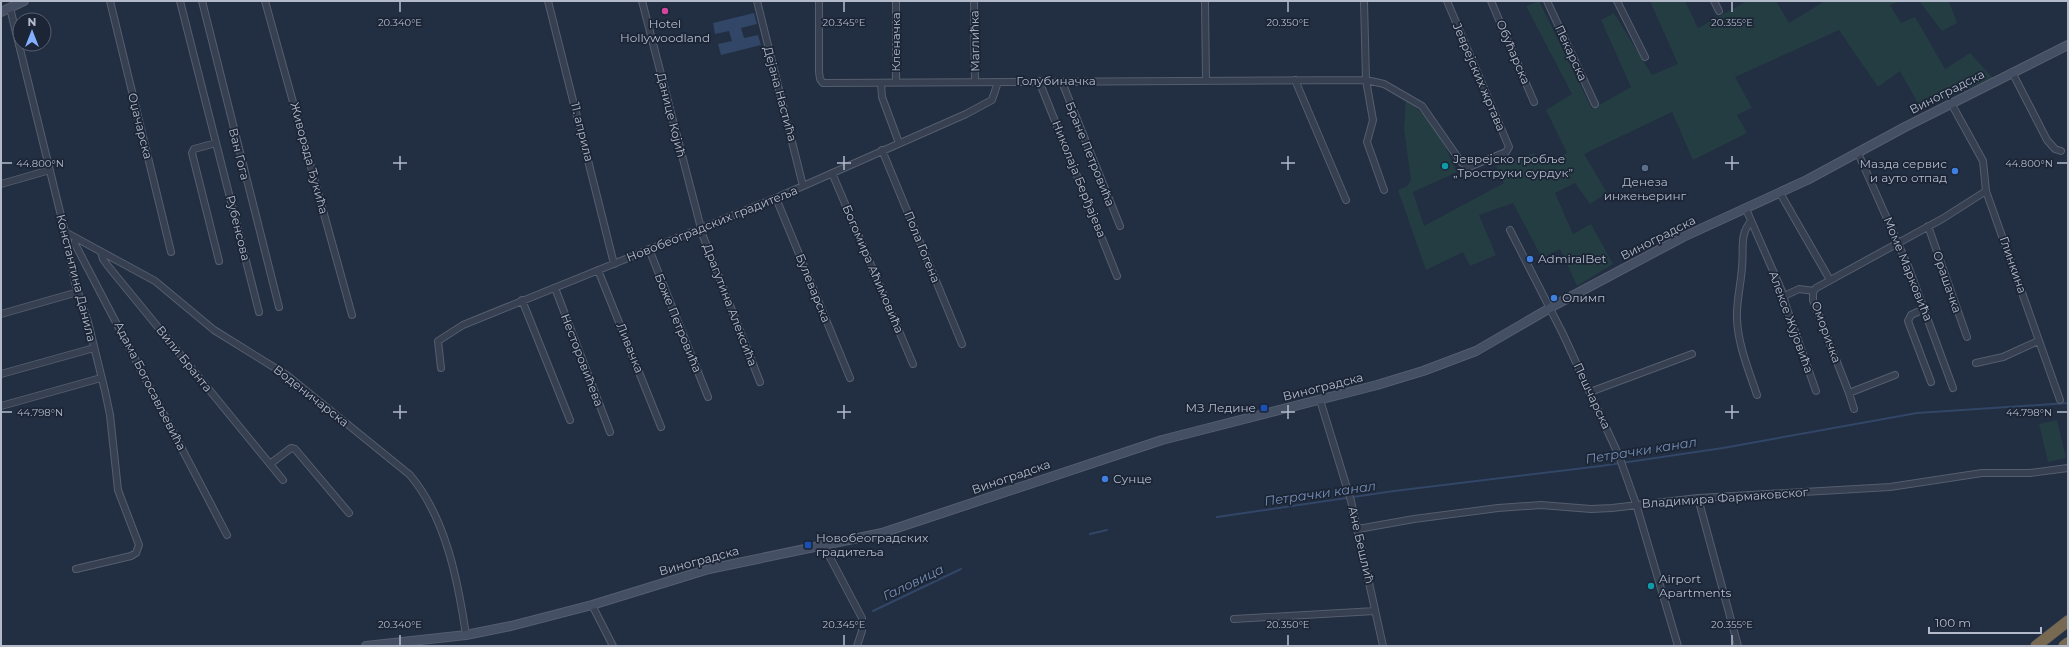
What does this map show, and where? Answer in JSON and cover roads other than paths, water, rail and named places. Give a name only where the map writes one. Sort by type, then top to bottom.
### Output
[{"type":"highway","points":[[2036,646],[2068,621]]},
{"type":"highway","points":[[2064,646],[2068,643]]},
{"type":"street","points":[[1,12],[24,1]]},
{"type":"street","name":"Оџачарска","points":[[110,1],[171,252]]},
{"type":"street","name":"Рубенсова","points":[[180,1],[259,312]]},
{"type":"street","name":"Ван Гога","points":[[202,1],[241,163],[279,307]]},
{"type":"street","name":"Живорада Ђукића","points":[[265,1],[352,315]]},
{"type":"street","name":"11. априла","points":[[548,1],[614,264]]},
{"type":"street","name":"Данице Којић","points":[[642,1],[701,228]]},
{"type":"street","name":"Дејана Настића","points":[[757,1],[803,186]]},
{"type":"street","name":"Голубиначка","points":[[819,1],[820,79],[823,83],[1366,80],[1387,86],[1422,106],[1465,166],[1473,166],[1506,152]]},
{"type":"street","name":"Кленачка","points":[[896,1],[896,82]]},
{"type":"street","name":"Маглићка","points":[[974,1],[975,82]]},
{"type":"street","points":[[1205,1],[1206,80]]},
{"type":"street","points":[[1364,1],[1366,80],[1372,120],[1367,146],[1384,190]]},
{"type":"street","name":"Јеврејских жртава","points":[[1448,1],[1508,147],[1506,152]]},
{"type":"street","name":"Обућарска","points":[[1491,1],[1534,102]]},
{"type":"street","name":"Пекарска","points":[[1547,1],[1594,104]]},
{"type":"street","points":[[1617,1],[1645,57]]},
{"type":"street","points":[[1714,1],[1719,11]]},
{"type":"street","name":"Константина Данила","points":[[10,8],[78,292],[88,322],[110,415],[118,490],[138,541],[139,548],[136,553],[125,558],[76,569]]},
{"type":"street","name":"Виноградска","points":[[366,646],[466,635],[519,624],[592,605],[709,569],[882,533],[1162,440],[1401,378],[1455,360],[1476,351],[1549,309],[1683,237],[1780,193],[2012,72],[2068,45]]},
{"type":"street","points":[[2012,72],[2047,140],[2055,149],[2062,151]]},
{"type":"street","points":[[1294,80],[1346,200]]},
{"type":"street","name":"Николаја Берђајева","points":[[1039,81],[1118,276]]},
{"type":"street","name":"Новобеоградских градитеља","points":[[441,368],[438,340],[471,321],[776,198],[899,142],[988,104],[994,97],[998,82]]},
{"type":"street","name":"Бране Петровића","points":[[1062,82],[1120,226]]},
{"type":"street","points":[[881,83],[882,97],[899,142]]},
{"type":"street","name":"Глинкина","points":[[1951,104],[1983,161],[1986,191],[2060,400]]},
{"type":"street","points":[[216,143],[194,149],[192,154],[218,261]]},
{"type":"street","name":"Пола Гогена","points":[[882,150],[962,344]]},
{"type":"street","name":"Моме Марковића","points":[[1858,153],[1899,242],[1953,388]]},
{"type":"street","points":[[1,184],[50,170]]},
{"type":"street","name":"Богомира Аћимовића","points":[[832,173],[913,364]]},
{"type":"street","name":"Оморичка","points":[[1854,409],[1813,300],[1814,290],[1928,226],[1986,191]]},
{"type":"street","points":[[1780,193],[1830,280]]},
{"type":"street","name":"Булеварска","points":[[776,198],[850,378]]},
{"type":"street","name":"Алексе Жујовића","points":[[1746,209],[1784,296],[1785,303],[1816,391]]},
{"type":"street","points":[[1752,221],[1746,227],[1742,238],[1743,266],[1737,321],[1739,336],[1757,395]]},
{"type":"street","name":"Орашачка","points":[[1928,226],[1967,337]]},
{"type":"street","name":"Драгутина Алексића","points":[[701,228],[760,382]]},
{"type":"street","name":"Пешчарска","points":[[1510,230],[1590,392],[1625,470],[1678,646]]},
{"type":"street","name":"Воденичарска","points":[[64,232],[150,277],[185,304],[214,330],[282,371],[410,475],[422,492],[441,531],[455,578],[466,635]]},
{"type":"street","name":"Адама Богосављевића","points":[[75,238],[75,244],[226,535]]},
{"type":"street","name":"Боже Петровића","points":[[649,249],[708,397]]},
{"type":"street","name":"Вили Бранта","points":[[101,252],[103,259],[108,266],[283,480]]},
{"type":"street","name":"Ливачка","points":[[598,270],[661,427]]},
{"type":"street","name":"Несторовићева","points":[[554,288],[610,432]]},
{"type":"street","points":[[1784,296],[1799,289],[1814,290]]},
{"type":"street","points":[[1,314],[78,292]]},
{"type":"street","points":[[522,300],[570,420]]},
{"type":"street","points":[[1924,309],[1911,316],[1908,321],[1931,382]]},
{"type":"street","points":[[1976,363],[2010,354],[2038,341]]},
{"type":"street","points":[[1,374],[94,348]]},
{"type":"street","points":[[1590,392],[1692,354]]},
{"type":"street","points":[[1849,393],[1895,375]]},
{"type":"street","points":[[1,406],[101,378]]},
{"type":"street","name":"Ане Бешлић","points":[[1320,400],[1349,492],[1383,646]]},
{"type":"street","points":[[270,464],[291,448],[295,449],[349,513]]},
{"type":"street","name":"Владимира Фармаковског","points":[[1358,529],[1414,519],[1498,508],[1540,506],[1597,509],[1698,498],[1867,489],[1915,484],[1982,473],[2030,473],[2068,468]]},
{"type":"street","points":[[1698,498],[1738,646]]},
{"type":"street","points":[[824,546],[862,618],[862,631],[857,646]]},
{"type":"street","points":[[592,605],[613,646]]},
{"type":"street","points":[[1234,620],[1375,611]]},
{"type":"water","points":[[754,13],[757,24],[741,28],[744,38],[758,35],[761,45],[721,55],[718,44],[732,41],[729,31],[715,34],[713,23]]},
{"type":"waterway","name":"Петрачки канал","points":[[1217,517],[1394,491],[1601,466],[1723,448],[1917,413],[2068,403]]},
{"type":"waterway","name":"Галовица","points":[[1090,534],[1107,530]]},
{"type":"waterway","name":"Галовица","points":[[873,611],[961,569]]},
{"type":"place","name":"Hotel Hollywoodland","points":[[665,11]]},
{"type":"place","name":"Јеврејско гробље „Троструки сурдук”","points":[[1445,166]]},
{"type":"place","name":"Денеза инжењеринг","points":[[1645,168]]},
{"type":"place","name":"Мазда сервис и ауто отпад","points":[[1955,171]]},
{"type":"place","name":"AdmiralBet","points":[[1530,259]]},
{"type":"place","name":"Олимп","points":[[1554,298]]},
{"type":"place","name":"МЗ Ледине","points":[[1264,408]]},
{"type":"place","name":"Сунце","points":[[1105,479]]},
{"type":"place","name":"Новобеоградских градитеља","points":[[808,545]]},
{"type":"place","name":"Airport Apartments","points":[[1651,586]]}]
